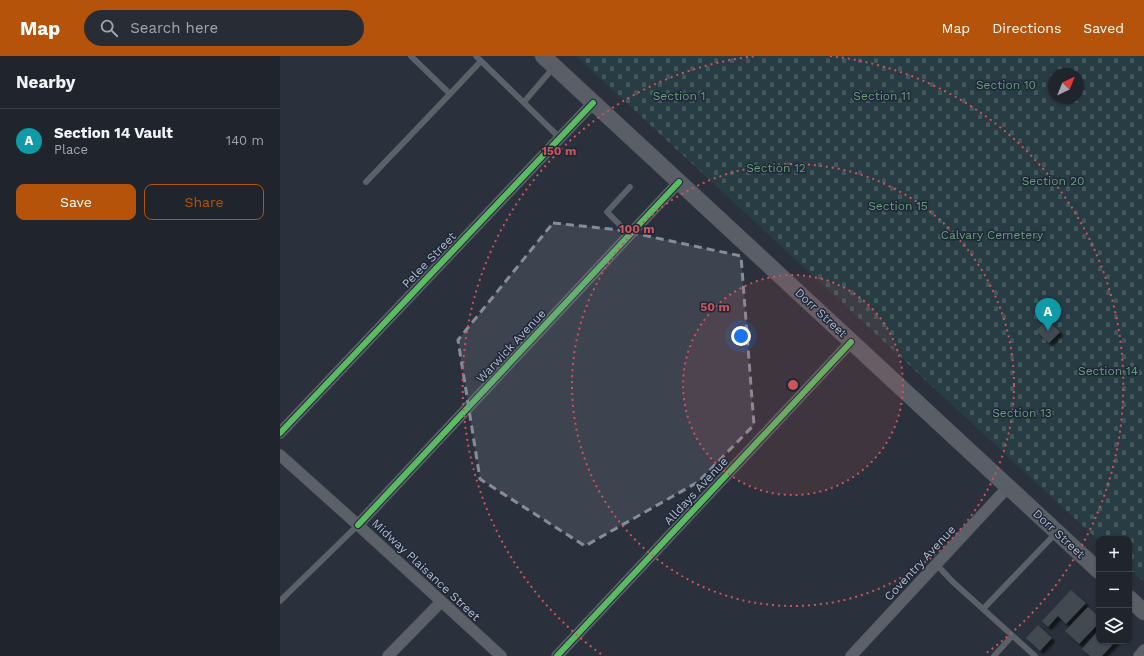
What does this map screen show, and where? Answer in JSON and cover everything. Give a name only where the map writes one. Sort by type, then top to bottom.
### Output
[{"type":"main road","name":"Dorr Street","points":[[549,61],[1096,568]]},
{"type":"main road","points":[[1132,601],[1144,612]]},
{"type":"street","name":"Pelee Street","points":[[280,433],[593,103]]},
{"type":"street","name":"Warwick Avenue","points":[[358,525],[679,182]]},
{"type":"street","name":"Alldays Avenue","points":[[557,656],[851,342]]},
{"type":"street","name":"Midway Plaisance Street","points":[[280,455],[501,656]]},
{"type":"street","name":"Coventry Avenue","points":[[851,656],[1008,487]]},
{"type":"street","points":[[388,656],[441,602]]},
{"type":"street","points":[[1139,656],[1144,650]]},
{"type":"lane","points":[[410,56],[450,94]]},
{"type":"lane","points":[[476,56],[560,138]]},
{"type":"lane","points":[[366,182],[481,61]]},
{"type":"lane","points":[[524,102],[549,61]]},
{"type":"lane","points":[[630,187],[607,212],[630,235]]},
{"type":"lane","points":[[280,601],[358,525]]},
{"type":"lane","points":[[983,609],[1057,532]]},
{"type":"lane","points":[[936,564],[953,582],[1035,656]]},
{"type":"lane","points":[[994,656],[1012,636]]},
{"type":"highlighted area","points":[[553,223],[619,230],[741,256],[754,425],[698,482],[585,546],[480,479],[458,340]]},
{"type":"green space","name":"Calvary Cemetery","points":[[576,56],[1144,56],[1144,582],[1132,571],[1132,536],[1096,536],[1096,538]]},
{"type":"building","points":[[1047,320],[1060,332],[1049,343],[1036,331]]},
{"type":"building","points":[[1071,590],[1086,603],[1066,624],[1058,616],[1048,627],[1042,621]]},
{"type":"building","points":[[1088,607],[1096,614],[1096,626],[1079,644],[1065,631]]},
{"type":"building","points":[[1038,625],[1052,638],[1040,651],[1026,638]]},
{"type":"building","points":[[1096,633],[1096,644],[1113,644],[1102,656],[1090,656],[1082,649]]},
{"type":"cycle path","points":[[280,433],[593,103]]},
{"type":"cycle path","points":[[358,525],[679,182]]},
{"type":"cycle path","points":[[557,656],[851,342]]},
{"type":"place","name":"Section 14 Vault","points":[[1048,331]]},
{"type":"park label","name":"Section 10","points":[[1006,85]]},
{"type":"park label","name":"Section 1","points":[[679,96]]},
{"type":"park label","name":"Section 11","points":[[882,96]]},
{"type":"park label","name":"Section 12","points":[[776,168]]},
{"type":"park label","name":"Section 20","points":[[1053,181]]},
{"type":"park label","name":"Section 15","points":[[898,206]]},
{"type":"park label","name":"Section 14","points":[[1108,371]]},
{"type":"park label","name":"Section 13","points":[[1022,413]]}]
